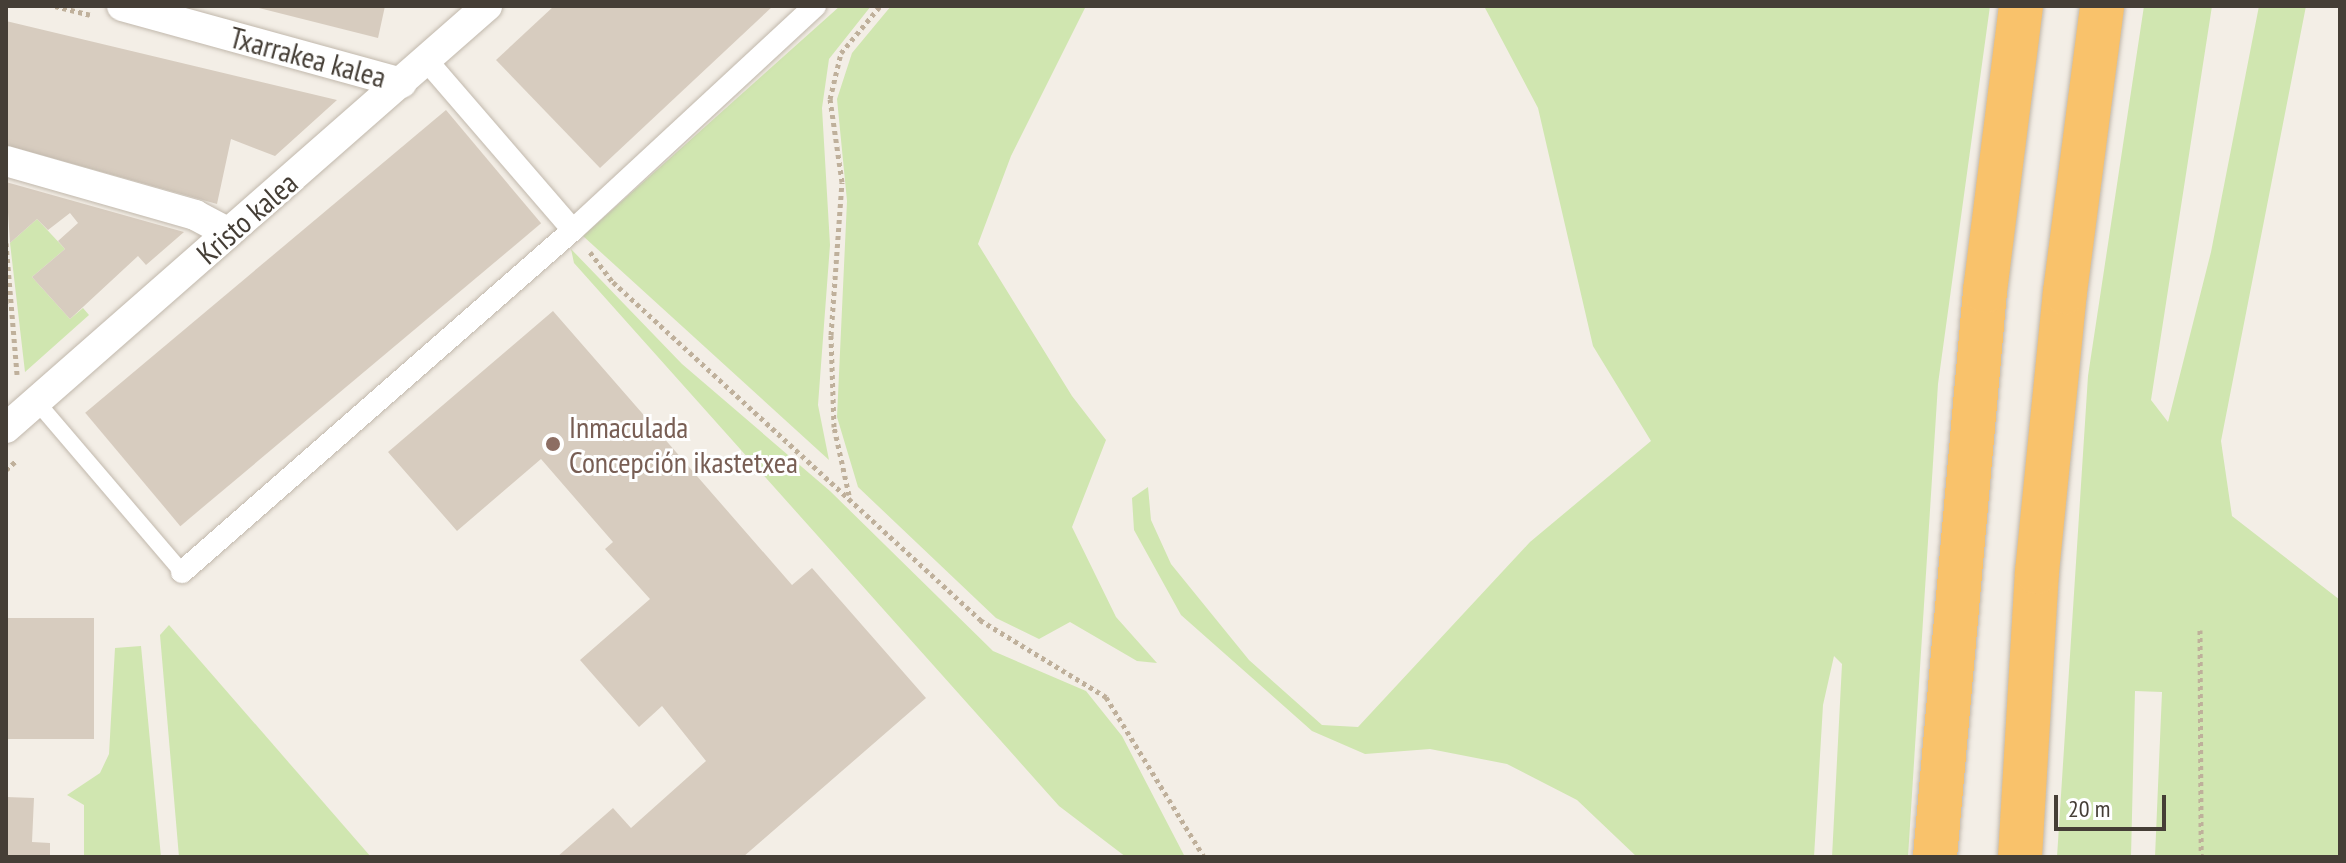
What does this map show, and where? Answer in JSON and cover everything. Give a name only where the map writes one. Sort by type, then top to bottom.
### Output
[{"type":"highway","points":[[1935,857],[1983,306],[2021,6]]},
{"type":"highway","points":[[2020,857],[2038,557],[2065,292],[2102,6]]},
{"type":"street","name":"Kristo kalea","points":[[6,428],[27,394],[229,233],[487,6]]},
{"type":"street","points":[[182,572],[573,230],[815,6]]},
{"type":"street","name":"Txarrakea kalea","points":[[109,11],[402,83]]},
{"type":"street","points":[[427,61],[573,230]]},
{"type":"street","points":[[6,161],[195,215],[229,233]]},
{"type":"lane","points":[[27,394],[182,572]]},
{"type":"path","points":[[55,6],[109,11]]},
{"type":"path","points":[[849,496],[834,427],[831,335],[842,182],[830,99],[841,53],[880,6]]},
{"type":"path","points":[[573,230],[613,282],[849,496],[980,620],[1106,697],[1204,857]]},
{"type":"path","points":[[6,243],[27,394]]},
{"type":"path","points":[[2200,630],[2201,857]]},
{"type":"green space","points":[[840,6],[871,6],[829,59],[822,108],[830,245],[818,405],[829,460],[583,236]]},
{"type":"green space","points":[[891,6],[1086,6],[1011,156],[978,244],[1072,396],[1106,440],[1072,527],[1116,617],[1157,663],[1137,661],[1070,622],[1039,639],[996,618],[858,487],[837,417],[847,201],[837,99],[852,53]]},
{"type":"green space","points":[[1484,6],[1990,6],[1938,384],[1908,857],[1832,857],[1842,664],[1834,656],[1823,705],[1814,857],[1637,857],[1577,800],[1507,764],[1430,749],[1365,754],[1312,731],[1181,615],[1134,530],[1132,498],[1148,487],[1151,520],[1171,564],[1249,660],[1322,725],[1358,727],[1530,542],[1651,441],[1593,346],[1538,108]]},
{"type":"green space","points":[[2144,6],[2212,6],[2151,400],[2168,422],[2211,252],[2259,6],[2306,6],[2221,441],[2232,516],[2340,600],[2340,857],[2155,857],[2162,692],[2135,691],[2131,857],[2057,857],[2088,376]]},
{"type":"green space","points":[[37,219],[65,249],[32,277],[70,319],[83,308],[89,315],[25,372],[10,243]]},
{"type":"green space","points":[[571,249],[682,364],[830,491],[993,651],[1086,691],[1122,736],[1185,857],[1126,857],[1059,806],[574,263]]},
{"type":"green space","points":[[169,625],[371,857],[179,857],[160,635]]},
{"type":"green space","points":[[141,646],[161,857],[84,857],[84,805],[67,795],[100,773],[109,754],[115,648]]},
{"type":"building","points":[[251,6],[385,6],[378,38]]},
{"type":"building","points":[[554,6],[773,6],[600,168],[496,60]]},
{"type":"building","points":[[6,21],[337,100],[275,156],[231,139],[217,204],[6,145]]},
{"type":"building","points":[[446,110],[541,223],[180,526],[85,413]]},
{"type":"building","points":[[6,182],[184,232],[146,265],[138,256],[70,319],[32,277],[65,249],[58,241],[78,223],[70,213],[48,230],[37,219],[10,243]]},
{"type":"building","points":[[553,311],[792,585],[812,568],[926,698],[743,857],[557,857],[613,808],[631,828],[706,761],[662,706],[639,727],[580,660],[650,599],[605,549],[613,542],[541,459],[457,531],[388,452]]},
{"type":"building","points":[[6,618],[94,618],[94,739],[6,739]]},
{"type":"building","points":[[6,797],[34,798],[32,842],[50,843],[50,857],[6,857]]},
{"type":"place","name":"Inmaculada Concepción ikastetxea","points":[[553,444]]}]
